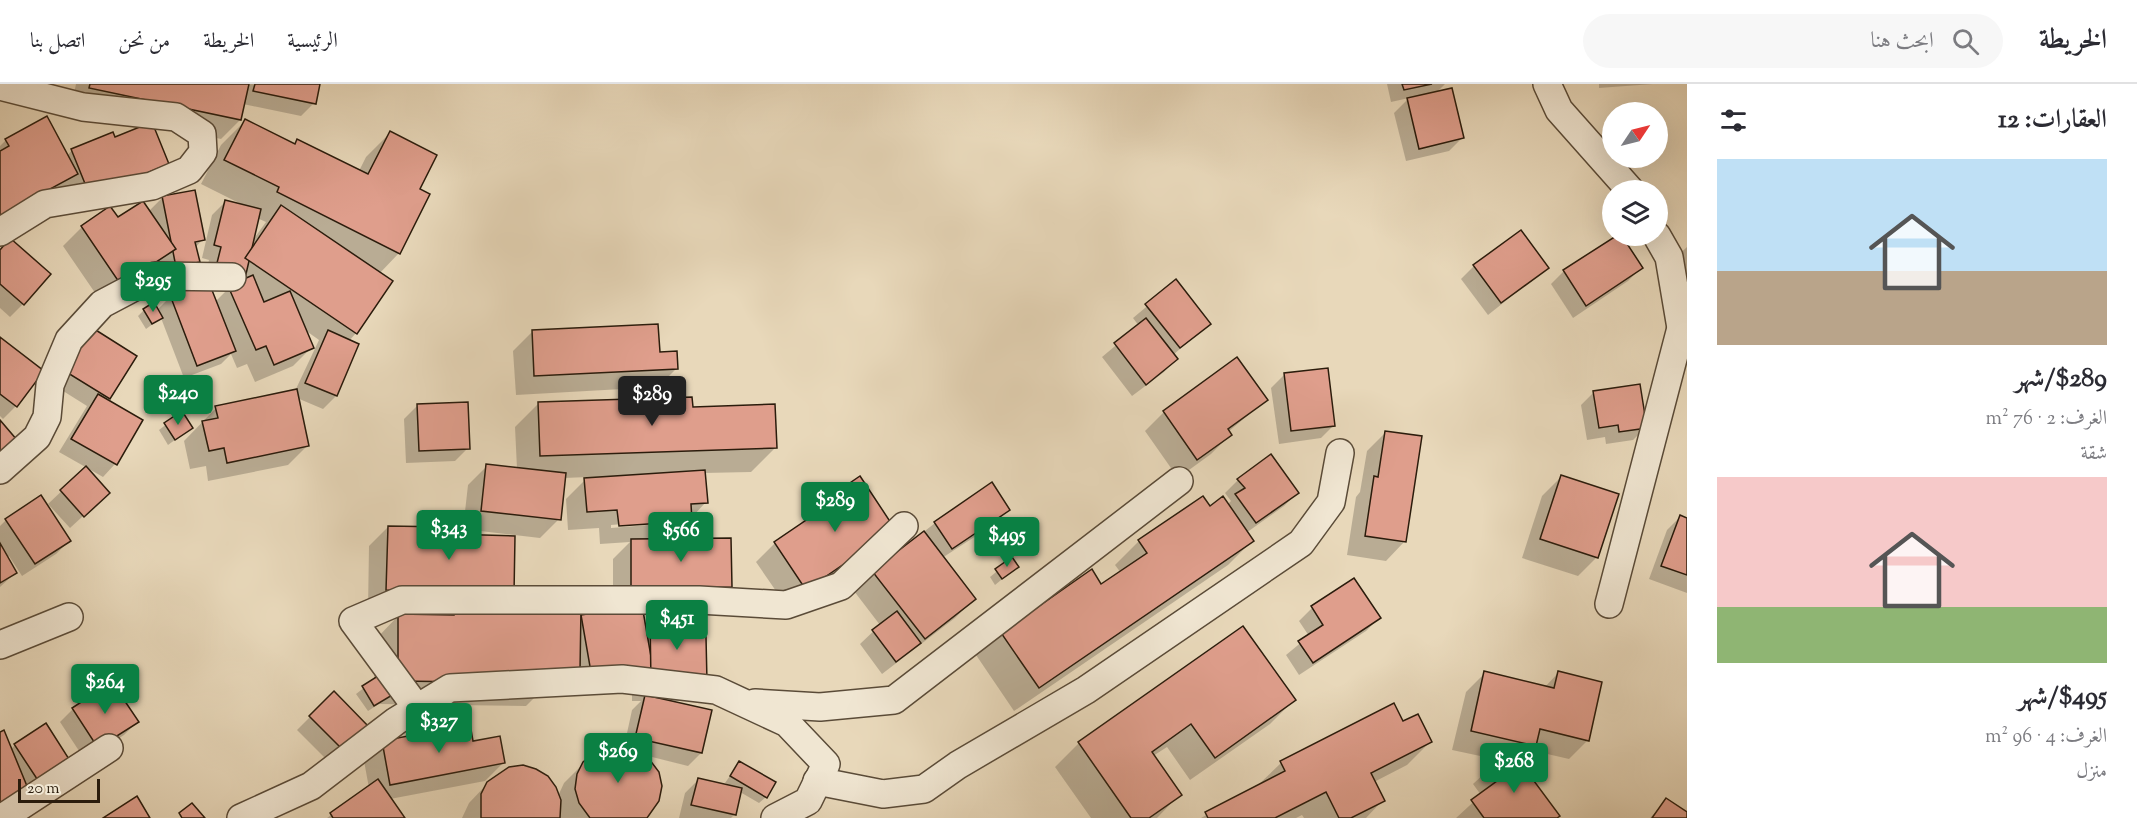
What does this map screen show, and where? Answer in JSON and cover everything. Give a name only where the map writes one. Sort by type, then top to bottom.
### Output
[{"type":"street","points":[[1547,84],[1559,110],[1621,180]]},
{"type":"street","points":[[0,86],[83,106],[176,117],[202,134],[203,152],[189,170],[152,186],[45,204],[0,232]]},
{"type":"street","points":[[1609,604],[1684,329],[1670,257],[1663,246]]},
{"type":"street","points":[[0,470],[37,437],[47,417],[50,385],[69,340],[102,304],[155,276],[232,277]]},
{"type":"street","points":[[817,781],[883,795],[924,789],[958,765],[1086,690],[1301,543],[1331,502],[1340,453]]},
{"type":"street","points":[[742,702],[820,707],[894,700],[1179,481]]},
{"type":"street","points":[[417,708],[353,621],[402,600],[699,600],[786,604],[841,586],[904,526]]},
{"type":"street","points":[[0,645],[69,616]]},
{"type":"street","points":[[242,818],[311,786],[396,721],[450,688],[622,679],[716,690],[787,723],[826,764],[808,801],[775,818]]},
{"type":"street","points":[[2,818],[109,748]]},
{"type":"street","points":[[290,818],[311,786]]},
{"type":"building","points":[[90,84],[249,84],[241,120],[89,88]]},
{"type":"building","points":[[255,84],[320,84],[316,104],[253,91]]},
{"type":"building","points":[[1402,84],[1432,84],[1404,90]]},
{"type":"building","points":[[1452,88],[1464,138],[1419,149],[1407,98]]},
{"type":"building","points":[[47,116],[78,174],[0,216],[0,151],[9,146],[5,139]]},
{"type":"building","points":[[245,119],[295,144],[297,139],[368,174],[390,131],[437,155],[420,189],[430,194],[400,254],[277,192],[279,187],[224,160]]},
{"type":"building","points":[[152,122],[169,164],[90,196],[71,149],[113,132],[115,137]]},
{"type":"building","points":[[195,190],[205,240],[195,242],[200,262],[176,267],[162,196]]},
{"type":"building","points":[[225,200],[261,209],[246,274],[216,267],[221,247],[214,245]]},
{"type":"building","points":[[143,201],[176,249],[121,285],[81,226],[110,206],[118,217]]},
{"type":"building","points":[[281,205],[393,281],[357,334],[245,258]]},
{"type":"building","points":[[1521,230],[1549,268],[1501,303],[1473,265]]},
{"type":"building","points":[[10,238],[51,274],[24,305],[0,284],[0,250]]},
{"type":"building","points":[[1602,245],[1629,246],[1643,268],[1586,306],[1563,270]]},
{"type":"building","points":[[253,275],[264,302],[290,291],[314,348],[274,365],[266,346],[256,350],[228,286]]},
{"type":"building","points":[[1176,279],[1211,324],[1180,348],[1145,304]]},
{"type":"building","points":[[208,280],[236,351],[197,366],[170,295]]},
{"type":"building","points":[[154,302],[163,318],[152,324],[143,309]]},
{"type":"building","points":[[1146,318],[1178,359],[1146,385],[1114,343]]},
{"type":"building","points":[[658,324],[660,352],[677,351],[678,369],[534,376],[532,330]]},
{"type":"building","points":[[91,327],[137,356],[110,399],[63,370]]},
{"type":"building","points":[[328,330],[359,344],[337,396],[305,383]]},
{"type":"building","points":[[0,337],[44,371],[17,407],[0,394]]},
{"type":"building","points":[[1237,357],[1268,400],[1228,429],[1232,435],[1197,460],[1163,411]]},
{"type":"building","points":[[1328,368],[1335,426],[1291,431],[1284,373]]},
{"type":"building","points":[[1640,384],[1647,428],[1619,432],[1618,425],[1599,428],[1593,391]]},
{"type":"building","points":[[297,389],[309,446],[227,463],[224,448],[209,451],[202,421],[218,418],[215,406]]},
{"type":"building","points":[[98,394],[143,420],[117,465],[71,439]]},
{"type":"building","points":[[692,397],[693,407],[775,404],[777,448],[540,456],[538,402]]},
{"type":"building","points":[[468,402],[470,449],[419,451],[417,404]]},
{"type":"building","points":[[182,411],[193,428],[175,440],[164,423]]},
{"type":"building","points":[[0,420],[23,447],[0,468]]},
{"type":"building","points":[[1385,431],[1422,436],[1406,542],[1365,536],[1374,476],[1378,477]]},
{"type":"building","points":[[1271,454],[1299,493],[1256,523],[1235,494],[1245,488],[1237,479]]},
{"type":"building","points":[[486,464],[566,473],[561,520],[481,511]]},
{"type":"building","points":[[86,466],[110,493],[84,517],[60,490]]},
{"type":"building","points":[[705,470],[708,503],[691,504],[692,521],[619,526],[617,510],[587,512],[584,478]]},
{"type":"building","points":[[1561,475],[1619,494],[1598,558],[1540,539]]},
{"type":"building","points":[[860,476],[895,529],[806,590],[774,542],[815,514],[812,509]]},
{"type":"building","points":[[992,482],[1010,510],[952,549],[934,522]]},
{"type":"building","points":[[41,495],[71,541],[35,564],[5,519]]},
{"type":"building","points":[[1203,496],[1210,506],[1223,496],[1254,541],[1039,688],[997,627],[1019,620],[1092,569],[1101,584],[1147,553],[1138,540]]},
{"type":"building","points":[[1680,515],[1687,518],[1687,575],[1661,566]]},
{"type":"building","points":[[388,526],[449,527],[449,534],[515,536],[514,594],[386,590]]},
{"type":"building","points":[[924,531],[976,599],[925,639],[872,571]]},
{"type":"building","points":[[731,538],[732,587],[631,588],[631,539]]},
{"type":"building","points":[[0,543],[17,573],[0,583]]},
{"type":"building","points":[[1012,557],[1019,567],[1002,579],[995,569]]},
{"type":"building","points":[[1354,578],[1381,618],[1313,663],[1298,641],[1323,625],[1311,606]]},
{"type":"building","points":[[642,605],[653,668],[592,678],[581,615]]},
{"type":"building","points":[[454,607],[581,608],[580,671],[551,683],[398,681],[398,614],[454,615]]},
{"type":"building","points":[[897,611],[921,643],[896,662],[872,630]]},
{"type":"building","points":[[650,616],[696,616],[696,637],[706,637],[707,682],[651,683]]},
{"type":"building","points":[[1243,626],[1296,700],[1215,758],[1191,724],[1152,752],[1182,795],[1149,818],[1131,818],[1078,742]]},
{"type":"building","points":[[1484,671],[1554,688],[1558,671],[1602,682],[1589,741],[1540,729],[1536,746],[1471,731]]},
{"type":"building","points":[[381,674],[394,694],[374,706],[362,686]]},
{"type":"building","points":[[112,682],[139,722],[98,748],[72,708]]},
{"type":"building","points":[[334,691],[369,727],[344,751],[309,716]]},
{"type":"building","points":[[645,695],[712,710],[702,753],[635,738]]},
{"type":"building","points":[[1394,703],[1403,721],[1418,714],[1432,742],[1371,773],[1385,801],[1351,818],[1339,818],[1326,792],[1275,818],[1208,818],[1205,812],[1285,771],[1280,761]]},
{"type":"building","points":[[46,723],[74,767],[43,788],[14,744]]},
{"type":"building","points":[[470,724],[473,741],[500,736],[505,763],[390,785],[382,741]]},
{"type":"building","points":[[4,730],[29,791],[0,804],[0,732]]},
{"type":"building","points":[[617,743],[643,751],[659,772],[662,786],[659,801],[647,818],[590,818],[579,803],[575,789],[577,774],[583,762],[604,746]]},
{"type":"building","points":[[1511,750],[1560,816],[1557,818],[1484,818],[1471,800],[1501,778],[1491,764]]},
{"type":"building","points":[[739,761],[776,782],[767,798],[730,776]]},
{"type":"building","points":[[523,765],[548,776],[556,787],[561,800],[560,818],[481,818],[481,794],[487,782],[509,767]]},
{"type":"building","points":[[698,778],[742,788],[736,815],[691,805]]},
{"type":"building","points":[[378,779],[405,818],[333,818],[330,813]]},
{"type":"building","points":[[137,796],[150,818],[103,818]]},
{"type":"building","points":[[1666,798],[1687,812],[1687,818],[1652,818]]},
{"type":"building","points":[[192,803],[205,818],[182,818],[179,813]]}]
